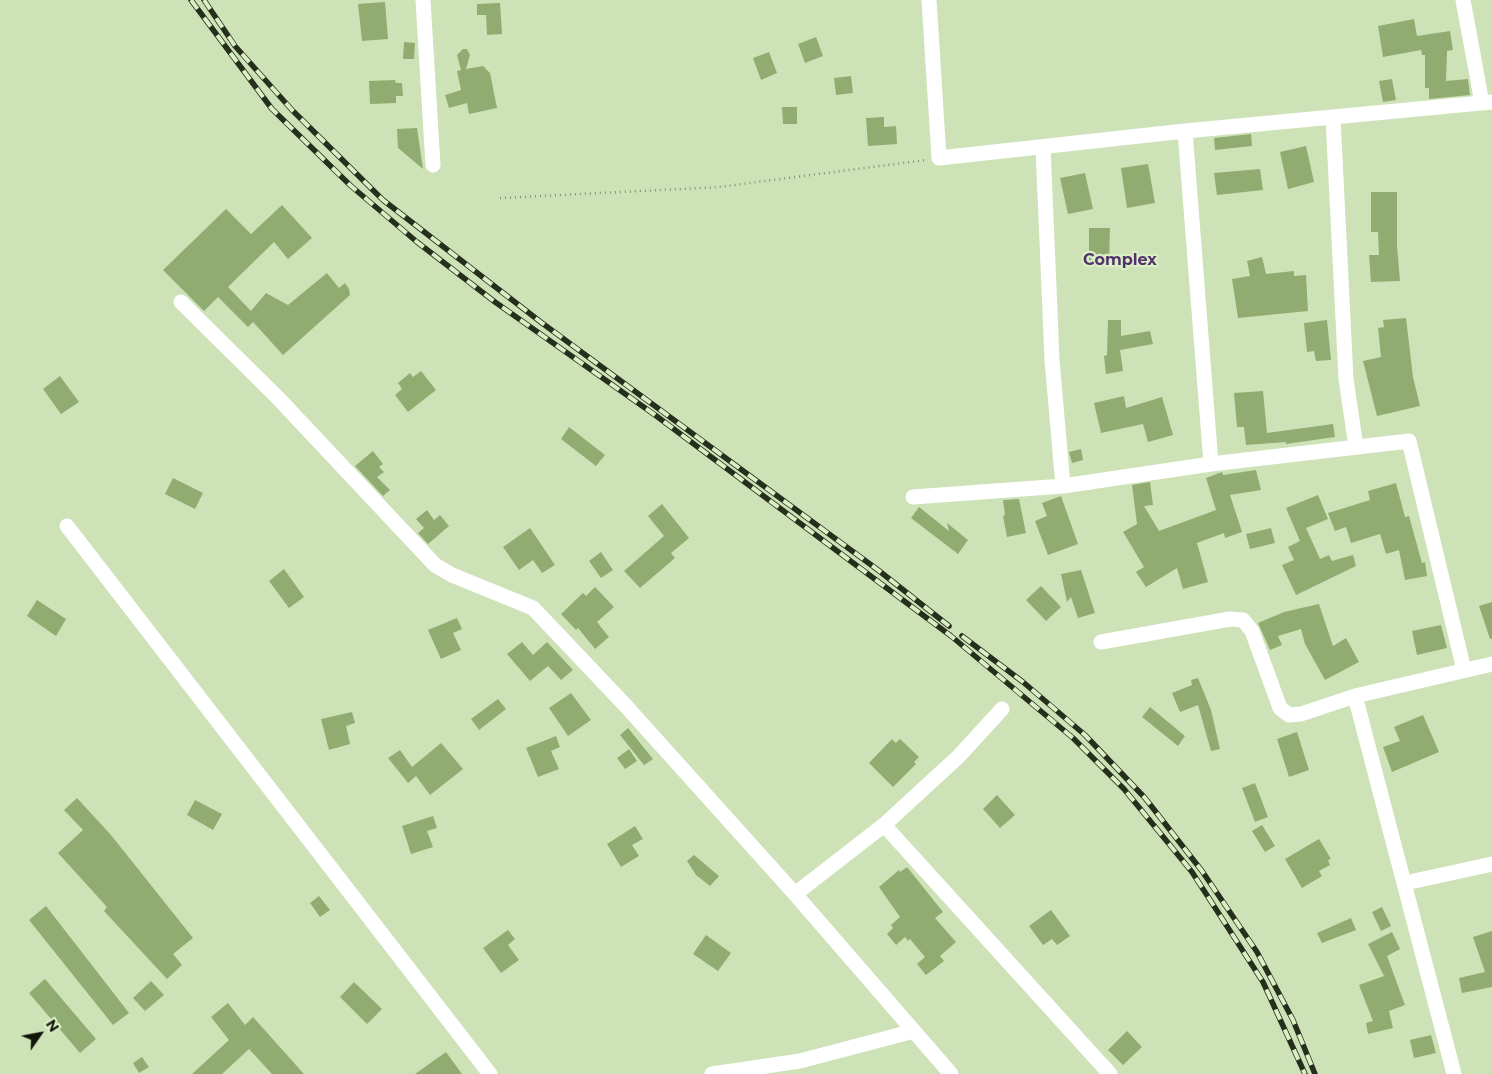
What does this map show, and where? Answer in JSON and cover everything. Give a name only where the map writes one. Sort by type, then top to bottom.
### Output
[{"type":"street","points":[[423,0],[434,165]]},
{"type":"street","points":[[929,0],[939,158],[1185,131],[1487,102],[1463,0]]},
{"type":"street","points":[[1333,118],[1346,379],[1356,447]]},
{"type":"street","points":[[1185,131],[1211,464]]},
{"type":"street","points":[[1043,147],[1052,360],[1063,486]]},
{"type":"street","points":[[181,302],[279,400],[435,565],[452,575],[533,608],[625,705],[795,894],[951,1074]]},
{"type":"street","points":[[912,497],[1063,486],[1211,464],[1409,441],[1464,670]]},
{"type":"street","points":[[67,526],[490,1074]]},
{"type":"street","points":[[1102,642],[1230,619],[1243,620],[1252,631],[1280,708],[1289,715],[1302,714],[1355,696],[1492,664]]},
{"type":"street","points":[[1355,696],[1454,1074]]},
{"type":"street","points":[[795,894],[884,825],[959,756],[1002,709]]},
{"type":"street","points":[[884,825],[1110,1074]]},
{"type":"street","points":[[1405,884],[1492,864]]},
{"type":"street","points":[[712,1074],[800,1061],[914,1031]]},
{"type":"path","points":[[500,198],[720,187],[939,158]]},
{"type":"building","points":[[385,2],[388,39],[362,41],[358,4]]},
{"type":"building","points":[[500,3],[502,34],[487,35],[486,15],[477,15],[477,4]]},
{"type":"building","points":[[1414,19],[1417,36],[1450,31],[1453,50],[1447,51],[1446,81],[1468,79],[1470,95],[1429,99],[1429,88],[1425,88],[1425,55],[1422,55],[1421,50],[1383,57],[1378,26]]},
{"type":"building","points":[[816,37],[823,56],[805,63],[798,44]]},
{"type":"building","points":[[404,42],[415,43],[414,59],[403,59]]},
{"type":"building","points":[[463,49],[467,49],[470,55],[466,69],[483,66],[490,73],[497,108],[469,114],[467,103],[449,108],[445,95],[461,90],[457,71],[461,70],[457,55]]},
{"type":"building","points":[[769,52],[777,73],[761,80],[753,58]]},
{"type":"building","points":[[851,76],[853,93],[836,95],[834,78]]},
{"type":"building","points":[[1392,79],[1396,100],[1383,102],[1379,81]]},
{"type":"building","points":[[395,80],[396,83],[402,83],[403,96],[396,96],[396,103],[370,104],[369,81]]},
{"type":"building","points":[[782,107],[797,107],[797,124],[783,124]]},
{"type":"building","points":[[884,117],[884,127],[896,126],[897,144],[868,146],[866,118]]},
{"type":"building","points":[[417,128],[423,169],[398,148],[397,129]]},
{"type":"building","points":[[1251,134],[1252,146],[1215,150],[1214,138]]},
{"type":"building","points":[[1306,146],[1314,182],[1288,189],[1280,152]]},
{"type":"building","points":[[1148,164],[1155,203],[1127,208],[1121,168]]},
{"type":"building","points":[[1260,169],[1263,190],[1217,195],[1214,173]]},
{"type":"building","points":[[1085,173],[1093,209],[1068,214],[1060,178]]},
{"type":"building","points":[[1371,192],[1397,192],[1397,246],[1400,281],[1371,282],[1369,255],[1379,255],[1378,232],[1371,232]]},
{"type":"building","points":[[282,205],[312,238],[288,259],[274,242],[228,287],[251,311],[266,293],[288,305],[327,273],[339,288],[345,283],[350,295],[283,355],[253,322],[248,327],[218,297],[204,311],[163,270],[226,209],[251,234]]},
{"type":"building","points":[[1089,228],[1110,228],[1109,265],[1089,265]]},
{"type":"building","points":[[1262,257],[1266,274],[1294,271],[1294,276],[1306,275],[1308,311],[1238,318],[1232,279],[1250,276],[1247,261]]},
{"type":"building","points":[[1406,318],[1413,377],[1420,406],[1377,416],[1363,361],[1381,357],[1378,328],[1384,327],[1383,320]]},
{"type":"building","points":[[1108,320],[1121,320],[1121,336],[1150,331],[1153,344],[1120,350],[1123,371],[1106,374],[1104,356],[1107,355]]},
{"type":"building","points":[[1327,320],[1331,360],[1316,361],[1314,351],[1307,352],[1304,323]]},
{"type":"building","points":[[421,371],[436,390],[408,412],[395,395],[402,389],[398,383],[410,373],[413,377]]},
{"type":"building","points":[[60,376],[79,402],[61,414],[43,389]]},
{"type":"building","points":[[1263,391],[1267,433],[1333,424],[1335,437],[1286,444],[1286,442],[1246,445],[1244,427],[1237,427],[1234,393]]},
{"type":"building","points":[[1124,396],[1126,408],[1162,397],[1173,435],[1148,442],[1143,424],[1101,433],[1094,403]]},
{"type":"building","points":[[569,427],[605,455],[596,466],[561,439]]},
{"type":"building","points":[[1081,449],[1083,460],[1072,463],[1069,452]]},
{"type":"building","points":[[373,451],[383,464],[379,467],[384,472],[377,477],[390,490],[383,496],[355,466]]},
{"type":"building","points":[[1256,470],[1261,490],[1230,495],[1242,532],[1225,538],[1224,533],[1197,543],[1208,582],[1183,589],[1177,568],[1146,587],[1136,572],[1144,567],[1123,532],[1137,524],[1132,485],[1150,482],[1153,505],[1144,506],[1159,531],[1216,510],[1206,478],[1222,472],[1223,475]]},
{"type":"building","points":[[173,478],[203,493],[195,509],[165,494]]},
{"type":"building","points":[[1396,483],[1405,517],[1409,516],[1422,563],[1425,562],[1427,576],[1405,580],[1399,550],[1386,554],[1380,534],[1351,543],[1346,527],[1335,531],[1328,513],[1370,500],[1368,491]]},
{"type":"building","points":[[1318,495],[1328,519],[1306,528],[1320,559],[1329,555],[1332,561],[1353,555],[1356,566],[1296,595],[1282,565],[1294,560],[1288,547],[1300,541],[1286,508]]},
{"type":"building","points":[[1061,496],[1078,544],[1048,555],[1035,521],[1047,516],[1042,503]]},
{"type":"building","points":[[1019,499],[1026,533],[1007,537],[1003,516],[1005,515],[1003,500]]},
{"type":"building","points":[[662,504],[689,538],[671,553],[675,558],[640,588],[624,571],[664,536],[648,516]]},
{"type":"building","points":[[919,507],[949,531],[947,523],[968,540],[958,554],[911,518]]},
{"type":"building","points":[[427,510],[434,520],[440,515],[449,526],[428,544],[418,533],[424,528],[416,519]]},
{"type":"building","points":[[530,528],[555,565],[542,573],[533,560],[519,570],[503,547]]},
{"type":"building","points":[[1271,528],[1275,543],[1250,549],[1246,534]]},
{"type":"building","points":[[601,552],[613,570],[601,578],[589,561]]},
{"type":"building","points":[[284,569],[304,597],[289,608],[269,581]]},
{"type":"building","points":[[1081,570],[1095,613],[1078,618],[1071,597],[1067,602],[1061,574]]},
{"type":"building","points":[[1041,586],[1061,607],[1046,621],[1026,600]]},
{"type":"building","points":[[595,587],[614,607],[597,622],[609,637],[595,649],[578,628],[576,630],[561,614],[583,593],[586,596]]},
{"type":"building","points":[[37,600],[66,619],[56,636],[27,616]]},
{"type":"building","points":[[1492,602],[1492,639],[1490,639],[1479,606]]},
{"type":"building","points":[[1319,604],[1333,646],[1346,638],[1359,662],[1325,680],[1305,644],[1301,629],[1278,636],[1282,645],[1270,650],[1258,623],[1284,612]]},
{"type":"building","points":[[457,618],[462,629],[453,633],[461,650],[441,659],[428,630]]},
{"type":"building","points":[[1441,625],[1447,648],[1417,655],[1412,631]]},
{"type":"building","points":[[522,642],[533,655],[547,642],[573,670],[561,680],[548,666],[530,681],[507,654]]},
{"type":"building","points":[[1198,678],[1211,710],[1220,749],[1211,751],[1198,705],[1180,712],[1172,693],[1192,685],[1191,680]]},
{"type":"building","points":[[571,693],[591,720],[568,736],[549,708]]},
{"type":"building","points":[[498,699],[506,709],[479,730],[471,719]]},
{"type":"building","points":[[1150,707],[1185,736],[1178,746],[1142,717]]},
{"type":"building","points":[[352,712],[355,723],[346,726],[350,744],[329,750],[321,719]]},
{"type":"building","points":[[1423,715],[1439,752],[1392,772],[1383,747],[1400,741],[1394,727]]},
{"type":"building","points":[[628,728],[653,759],[644,765],[620,735]]},
{"type":"building","points":[[1297,732],[1309,770],[1289,777],[1277,739]]},
{"type":"building","points":[[556,736],[560,747],[551,751],[559,769],[538,777],[526,748]]},
{"type":"building","points":[[892,739],[896,743],[900,739],[919,757],[914,762],[916,764],[893,787],[869,763]]},
{"type":"building","points":[[441,743],[463,769],[430,795],[416,776],[408,783],[388,758],[400,750],[412,767]]},
{"type":"building","points":[[629,749],[637,761],[625,769],[617,758]]},
{"type":"building","points":[[1255,783],[1268,817],[1255,822],[1242,788]]},
{"type":"building","points":[[997,795],[1015,815],[1000,828],[983,809]]},
{"type":"building","points":[[77,798],[111,835],[193,938],[173,954],[182,965],[167,979],[104,911],[107,907],[58,853],[83,830],[64,810]]},
{"type":"building","points":[[195,800],[222,814],[213,830],[187,815]]},
{"type":"building","points":[[433,816],[437,828],[427,831],[433,847],[411,854],[402,826]]},
{"type":"building","points":[[1262,825],[1275,846],[1265,852],[1252,831]]},
{"type":"building","points":[[635,826],[643,839],[632,845],[639,856],[621,867],[607,844]]},
{"type":"building","points":[[1319,839],[1331,859],[1328,860],[1330,865],[1319,871],[1322,876],[1302,888],[1285,859]]},
{"type":"building","points":[[694,855],[719,876],[710,886],[696,875],[687,861]]},
{"type":"building","points":[[907,867],[943,912],[935,918],[956,942],[940,956],[944,961],[926,975],[917,964],[925,957],[910,939],[908,941],[905,937],[896,945],[887,934],[893,928],[891,925],[900,917],[879,887],[899,870],[900,872]]},
{"type":"building","points":[[319,896],[330,910],[320,917],[310,903]]},
{"type":"building","points":[[46,906],[129,1013],[113,1025],[29,920]]},
{"type":"building","points":[[1382,907],[1391,926],[1381,931],[1372,912]]},
{"type":"building","points":[[1051,910],[1070,936],[1057,945],[1052,939],[1043,945],[1029,926]]},
{"type":"building","points":[[1351,918],[1356,930],[1322,943],[1317,933]]},
{"type":"building","points":[[508,930],[515,939],[508,945],[519,960],[501,973],[483,948]]},
{"type":"building","points":[[1492,931],[1492,987],[1462,993],[1459,978],[1485,972],[1473,937]]},
{"type":"building","points":[[1392,932],[1400,949],[1387,956],[1405,1005],[1389,1011],[1393,1028],[1368,1034],[1366,1023],[1373,1021],[1359,985],[1384,976],[1368,944]]},
{"type":"building","points":[[706,935],[731,953],[718,971],[693,954]]},
{"type":"building","points":[[45,979],[96,1039],[80,1053],[29,993]]},
{"type":"building","points":[[151,981],[164,995],[145,1011],[133,998]]},
{"type":"building","points":[[354,982],[382,1009],[367,1024],[340,997]]},
{"type":"building","points":[[228,1003],[245,1025],[253,1017],[304,1074],[272,1074],[249,1049],[222,1074],[192,1074],[229,1040],[211,1017]]},
{"type":"building","points":[[1127,1031],[1142,1047],[1123,1065],[1108,1050]]},
{"type":"building","points":[[1431,1035],[1436,1053],[1414,1058],[1410,1040]]},
{"type":"building","points":[[446,1052],[462,1074],[415,1074]]},
{"type":"building","points":[[142,1057],[149,1067],[139,1073],[133,1063]]},
{"type":"railway","points":[[191,0],[272,109],[351,186],[417,242],[495,302],[655,415],[951,636],[1073,738],[1124,789],[1192,872],[1263,982],[1305,1074]]},
{"type":"railway","points":[[204,0],[235,46],[292,110],[383,200],[542,323],[878,570],[949,626]]},
{"type":"railway","points":[[962,636],[1023,682],[1085,735],[1145,798],[1202,871],[1257,952],[1293,1020],[1315,1074]]},
{"type":"district","name":"Complex","points":[[1120,260]]}]
